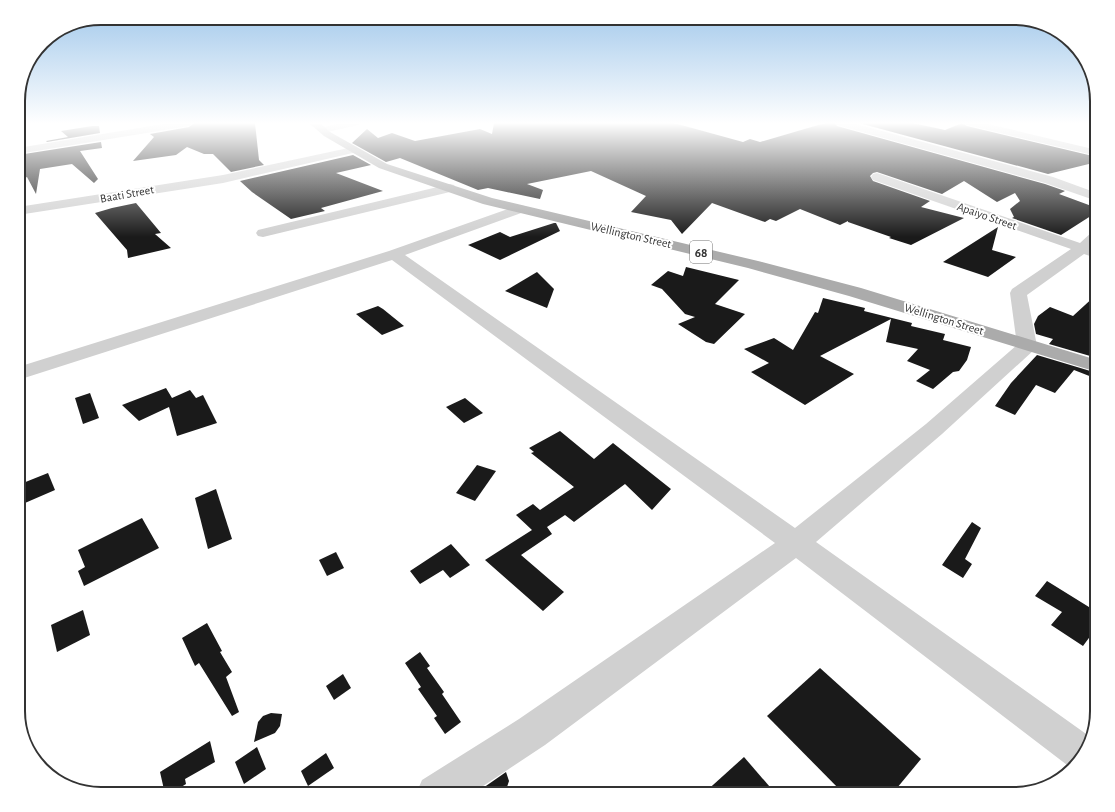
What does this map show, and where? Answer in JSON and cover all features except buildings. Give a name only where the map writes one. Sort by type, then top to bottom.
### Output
[{"type":"main road","name":"Wellington Street","points":[[373,161],[383,166],[488,201],[752,264],[848,290],[970,326],[1027,346],[1090,364]]},
{"type":"street","name":"Baati Street","points":[[25,210],[223,179],[304,161]]},
{"type":"street","points":[[979,161],[1049,180],[1090,195]]},
{"type":"street","name":"Apaiyo Street","points":[[877,177],[974,212],[1090,251]]},
{"type":"street","points":[[263,233],[450,188]]},
{"type":"street","points":[[25,372],[394,254],[519,209]]},
{"type":"street","points":[[447,787],[532,732],[796,543],[934,429],[1027,346],[1018,293],[1090,251]]},
{"type":"street","points":[[394,254],[796,543],[1078,751]]}]
